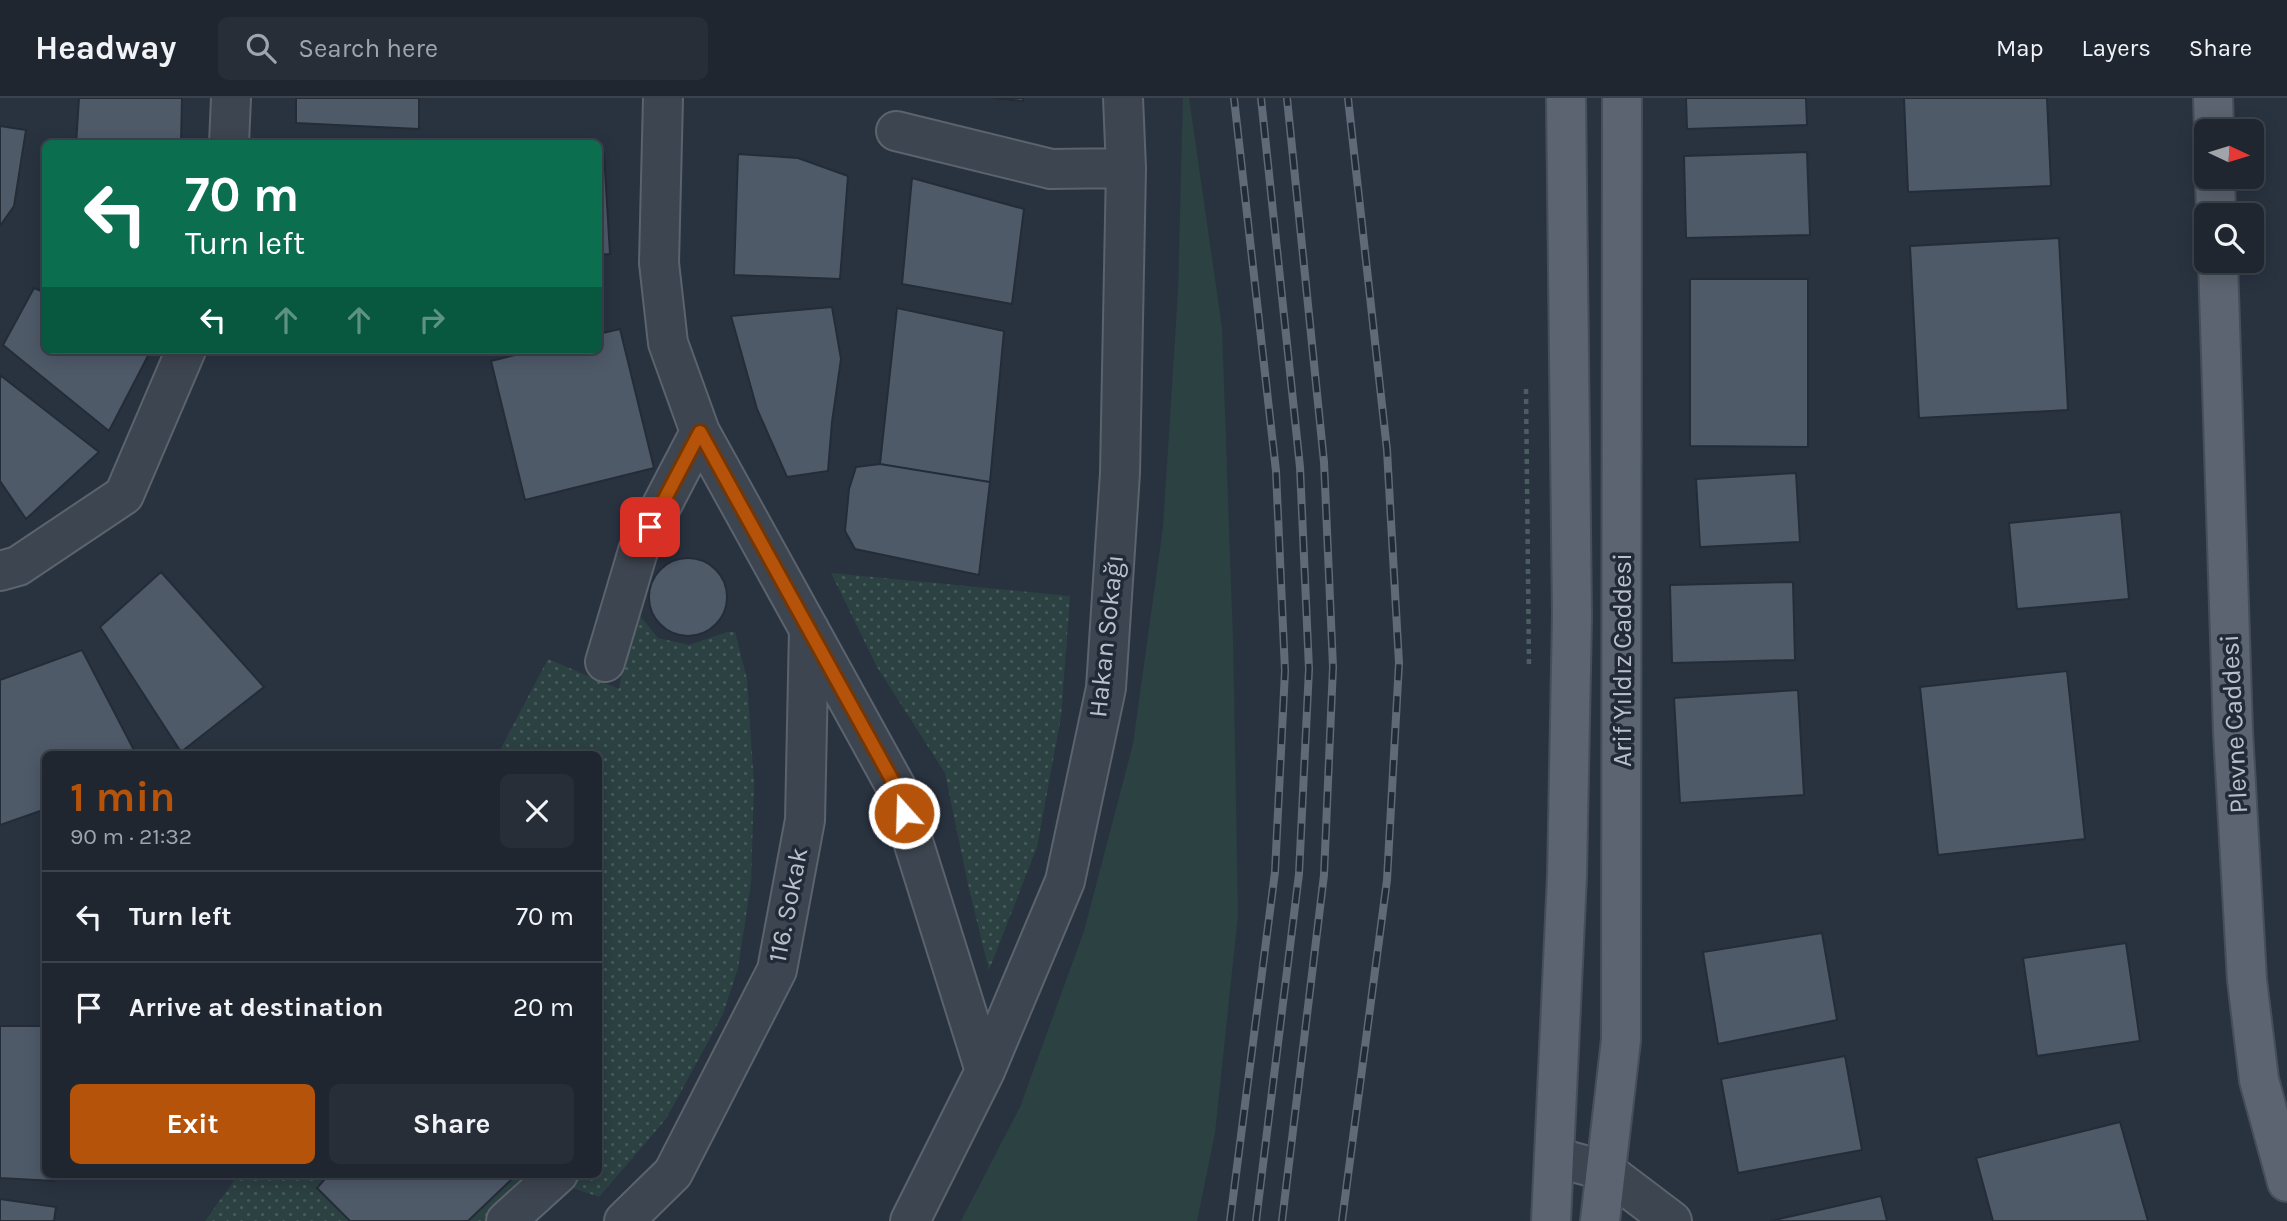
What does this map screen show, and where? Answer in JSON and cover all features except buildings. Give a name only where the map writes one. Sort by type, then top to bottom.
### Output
[{"type":"main road","name":"Arif Yıldız Caddesi","points":[[1551,1221],[1567,876],[1572,615],[1566,98]]},
{"type":"main road","name":"Arif Yıldız Caddesi","points":[[1600,1221],[1621,1040],[1622,98]]},
{"type":"main road","points":[[2213,98],[2214,119]]},
{"type":"main road","name":"Plevne Caddesi","points":[[2218,273],[2233,732],[2247,980],[2259,1080],[2287,1182]]},
{"type":"street","points":[[229,140],[231,98]]},
{"type":"street","points":[[663,98],[659,263],[668,343],[700,432],[896,787],[985,1071]]},
{"type":"street","name":"Hakan Sokağı","points":[[910,1221],[985,1071],[1065,881],[1106,688],[1120,473],[1126,168],[1123,98]]},
{"type":"street","points":[[896,131],[1051,169],[1126,168]]},
{"type":"street","points":[[0,571],[19,566],[124,495],[184,354]]},
{"type":"street","points":[[605,663],[638,551],[700,432]]},
{"type":"street","name":"116. Sokak","points":[[624,1221],[673,1173],[777,970],[805,820],[809,627]]},
{"type":"street","points":[[1555,1157],[1606,1171],[1672,1221]]},
{"type":"street","points":[[506,1221],[554,1178]]},
{"type":"path","points":[[1527,389],[1529,674]]},
{"type":"green space","points":[[1183,98],[1189,98],[1222,328],[1233,641],[1238,915],[1215,1133],[1197,1221],[961,1221],[1020,1107],[1084,931],[1133,744],[1163,527],[1178,292]]},
{"type":"green space","points":[[831,573],[1070,596],[1061,717],[1037,847],[989,970],[945,773],[877,667]]},
{"type":"green space","points":[[637,612],[658,638],[689,645],[727,632],[735,632],[747,679],[754,784],[751,883],[738,968],[723,1014],[666,1119],[599,1197],[570,1187],[535,1221],[205,1221],[236,1178],[602,1178],[602,751],[500,751],[548,659],[619,689],[629,631]]},
{"type":"railway","points":[[1230,1221],[1275,872],[1285,671],[1276,471],[1234,98]]},
{"type":"railway","points":[[1256,1221],[1299,874],[1309,669],[1300,467],[1261,98]]},
{"type":"railway","points":[[1282,1221],[1324,875],[1333,667],[1324,462],[1287,98]]},
{"type":"railway","points":[[1342,1221],[1387,880],[1399,663],[1387,450],[1348,98]]},
{"type":"route","points":[[650,527],[700,432],[896,787],[904,813]]}]
